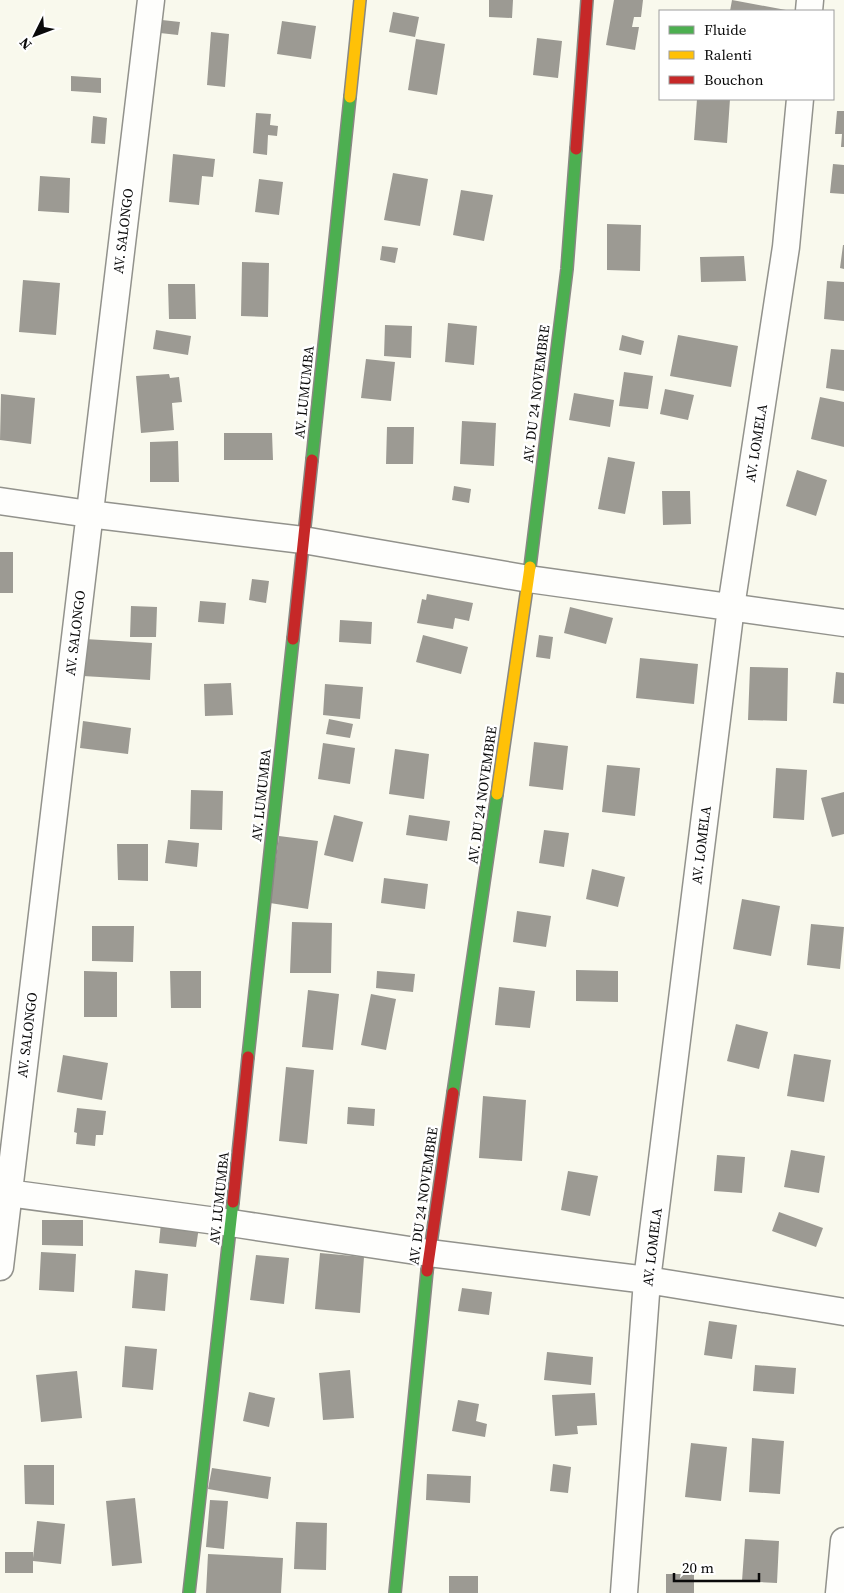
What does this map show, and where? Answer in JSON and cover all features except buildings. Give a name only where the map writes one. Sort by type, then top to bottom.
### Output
[{"type":"street","name":"AV. SALONGO","points":[[0,1267],[4,1192],[151,0]]},
{"type":"street","name":"AV. LUMUMBA","points":[[189,1593],[231,1223],[360,0]]},
{"type":"street","name":"AV. DU 24 NOVEMBRE","points":[[395,1593],[429,1253],[529,580],[567,269],[587,0]]},
{"type":"street","name":"AV. LOMELA","points":[[624,1593],[647,1280],[731,606],[786,247],[800,100]]},
{"type":"street","points":[[0,501],[89,514],[303,540],[529,580],[731,606],[844,623]]},
{"type":"street","points":[[4,1192],[231,1223],[429,1253],[647,1280],[844,1312]]},
{"type":"street","points":[[839,1593],[844,1541]]},
{"type":"traffic: fast","points":[[312,460],[350,97]]},
{"type":"traffic: fast","points":[[530,567],[567,269],[576,149]]},
{"type":"traffic: fast","points":[[248,1057],[293,639]]},
{"type":"traffic: fast","points":[[453,1093],[497,794]]},
{"type":"traffic: fast","points":[[189,1593],[233,1202]]},
{"type":"traffic: fast","points":[[395,1593],[427,1271]]},
{"type":"traffic: slow","points":[[350,97],[360,0]]},
{"type":"traffic: slow","points":[[497,794],[530,567]]},
{"type":"traffic: jam","points":[[576,149],[587,0]]},
{"type":"traffic: jam","points":[[293,639],[312,460]]},
{"type":"traffic: jam","points":[[233,1202],[248,1057]]},
{"type":"traffic: jam","points":[[427,1271],[453,1093]]}]
